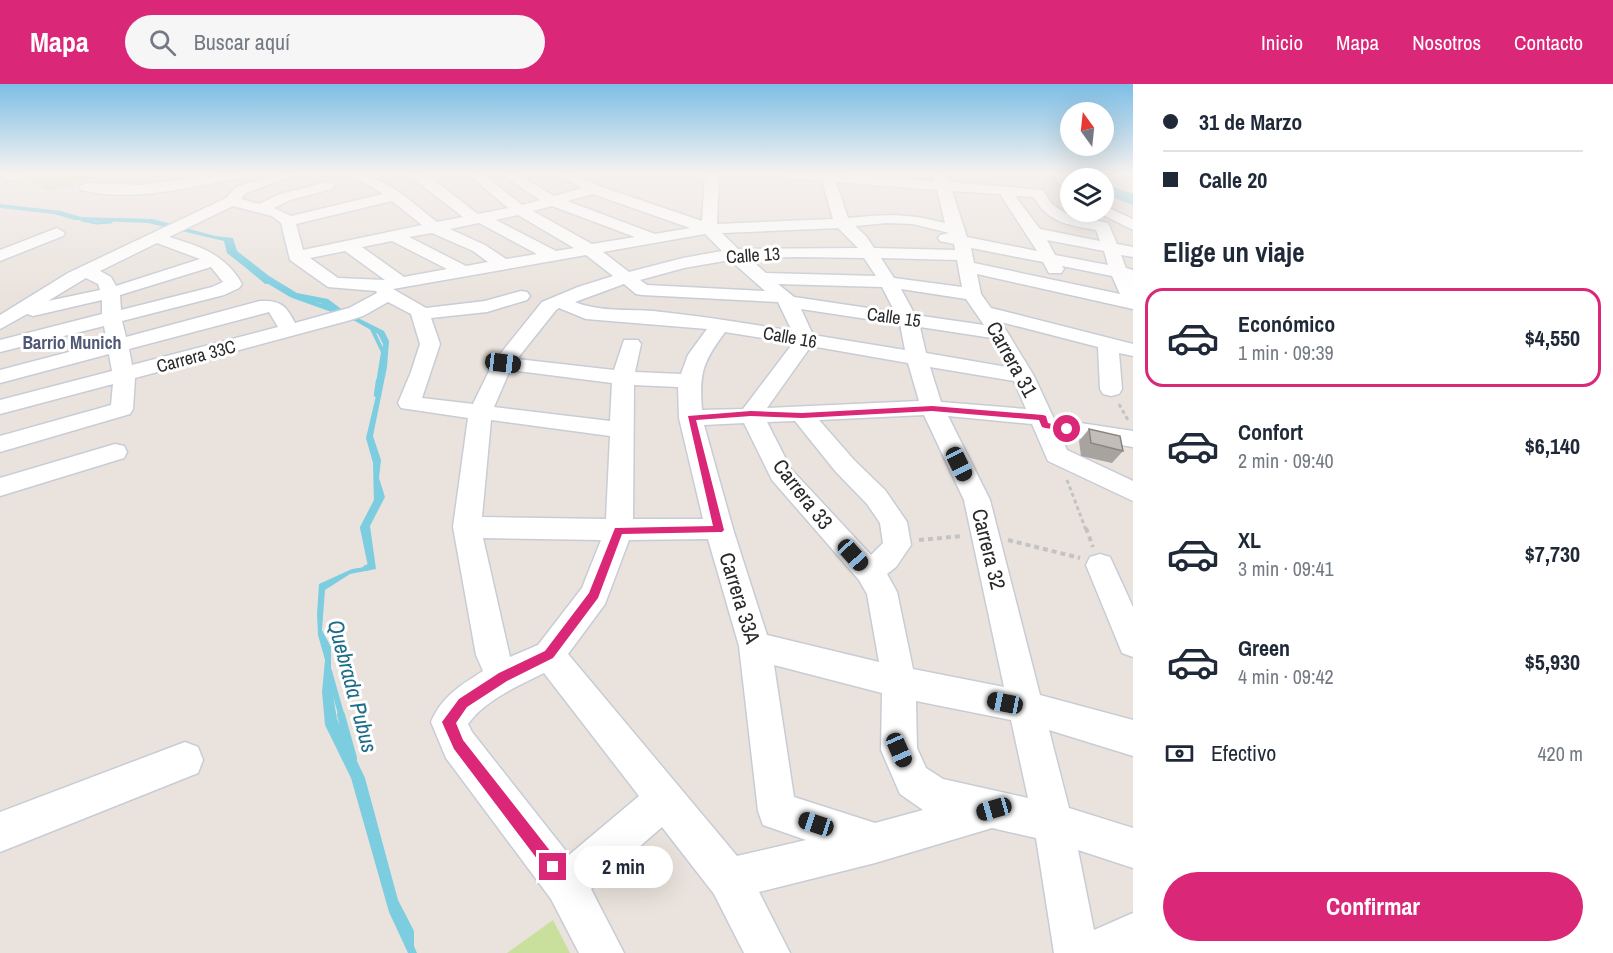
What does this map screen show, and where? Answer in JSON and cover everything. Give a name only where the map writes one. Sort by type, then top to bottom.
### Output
[{"type":"street","points":[[0,323],[18,313],[79,265],[198,215]]},
{"type":"street","points":[[274,215],[282,218],[315,215],[345,246],[420,314],[430,344],[422,372],[409,403],[623,430]]},
{"type":"street","points":[[367,215],[392,237],[465,272]]},
{"type":"street","points":[[418,215],[435,228],[479,248],[496,265],[497,280],[521,296],[553,304],[503,363],[480,413],[467,527],[492,655],[503,677]]},
{"type":"street","points":[[472,215],[554,255]]},
{"type":"street","points":[[296,256],[499,215]]},
{"type":"street","points":[[528,215],[590,250],[626,278]]},
{"type":"street","points":[[590,215],[654,238]]},
{"type":"street","points":[[672,215],[709,229],[785,299],[806,340],[751,414]]},
{"type":"street","points":[[709,229],[710,215]]},
{"type":"street","name":"Carrera 32","points":[[846,215],[857,239],[888,282],[908,319],[932,408],[977,500],[1053,823],[1076,953]]},
{"type":"street","name":"Carrera 31","points":[[951,215],[965,262],[986,312],[1023,376],[1057,454]]},
{"type":"street","points":[[1022,215],[1090,313],[1133,350]]},
{"type":"street","points":[[282,218],[296,256],[334,283],[390,288],[496,265],[709,229],[857,239],[896,218],[914,219],[965,262],[1090,313]]},
{"type":"street","points":[[1114,221],[1133,225]]},
{"type":"street","points":[[986,312],[1090,313],[1133,302],[1126,274],[1112,247],[1104,222]]},
{"type":"street","points":[[0,346],[218,291],[233,284],[230,275],[214,260],[158,231]]},
{"type":"street","points":[[0,256],[57,233]]},
{"type":"street","points":[[1035,233],[1133,252]]},
{"type":"street","name":"Calle 13","points":[[553,304],[626,278],[683,263],[734,254],[857,239],[965,262]]},
{"type":"street","points":[[760,278],[888,282],[965,262],[1050,258],[1126,274]]},
{"type":"street","points":[[18,313],[111,294],[170,278],[214,260]]},
{"type":"street","points":[[0,444],[122,409],[124,375],[111,318],[111,294],[105,281],[79,265]]},
{"type":"street","name":"Calle 15","points":[[626,278],[642,290],[785,299],[999,333]]},
{"type":"street","name":"Carrera 33C","points":[[0,407],[341,316],[390,288]]},
{"type":"street","points":[[420,314],[487,306],[521,296]]},
{"type":"street","name":"Calle 16","points":[[553,304],[586,313],[652,317],[720,325],[1023,376]]},
{"type":"street","points":[[0,377],[260,307],[273,306],[279,310],[289,331]]},
{"type":"street","points":[[1090,313],[1111,389]]},
{"type":"street","name":"Carrera 33A","points":[[720,325],[698,355],[689,381],[691,418],[719,530],[755,646],[777,811],[875,843]]},
{"type":"street","points":[[602,953],[566,884],[459,745],[449,722],[463,703],[503,677],[549,655],[594,595],[619,530],[623,378],[631,344]]},
{"type":"street","points":[[503,363],[623,378],[689,381]]},
{"type":"street","points":[[691,418],[932,408],[1044,422],[1133,439]]},
{"type":"street","name":"Carrera 33","points":[[751,414],[781,474],[869,572],[882,592],[900,682],[899,750],[913,781],[936,796],[994,809]]},
{"type":"street","points":[[802,415],[844,466],[876,497],[893,522],[897,545],[886,559],[869,572]]},
{"type":"street","points":[[0,487],[115,452]]},
{"type":"street","points":[[1057,454],[1133,492]]},
{"type":"street","points":[[467,527],[719,530]]},
{"type":"street","points":[[1100,565],[1133,643]]},
{"type":"street","points":[[755,646],[900,682],[1026,707],[1133,738]]},
{"type":"street","points":[[549,655],[729,879],[768,953]]},
{"type":"street","points":[[0,832],[185,760]]},
{"type":"street","points":[[566,884],[665,798]]},
{"type":"street","points":[[729,879],[875,843],[994,809],[1053,823],[1133,849]]},
{"type":"street","points":[[1092,953],[1133,935]]},
{"type":"path","points":[[1111,389],[1133,428]]},
{"type":"path","points":[[1057,454],[1100,565]]},
{"type":"green space","points":[[553,920],[570,953],[507,953]]},
{"type":"water","points":[[56,215],[153,219],[215,236],[233,238],[237,251],[269,276],[297,293],[328,299],[344,311],[384,331],[389,341],[387,367],[373,436],[381,460],[379,478],[385,497],[370,526],[376,569],[350,574],[325,590],[322,630],[331,647],[331,683],[337,719],[365,778],[398,900],[414,931],[414,946],[417,953],[408,953],[389,912],[351,778],[325,725],[322,692],[325,660],[318,635],[319,584],[352,569],[371,566],[368,548],[361,530],[374,505],[373,463],[366,438],[379,383],[383,344],[378,334],[355,321],[341,317],[320,303],[290,297],[260,279],[227,253],[224,241],[148,223],[75,220]]},
{"type":"building","points":[[1089,429],[1120,436],[1123,451],[1091,443]]},
{"type":"waterway","name":"Quebrada Pubus","points":[[82,220],[96,223],[111,222]]},
{"type":"waterway","name":"Quebrada Pubus","points":[[248,267],[266,282]]},
{"type":"waterway","name":"Quebrada Pubus","points":[[293,296],[335,311]]},
{"type":"waterway","name":"Quebrada Pubus","points":[[371,327],[383,352],[378,383]]},
{"type":"waterway","name":"Quebrada Pubus","points":[[376,395],[378,381]]},
{"type":"waterway","name":"Quebrada Pubus","points":[[364,530],[363,526],[377,499]]},
{"type":"waterway","name":"Quebrada Pubus","points":[[363,528],[371,566],[366,568]]},
{"type":"waterway","name":"Quebrada Pubus","points":[[329,671],[342,717]]},
{"type":"waterway","name":"Quebrada Pubus","points":[[341,715],[353,758]]},
{"type":"district","name":"Barrio Munich","points":[[72,342]]},
{"type":"route","points":[[553,867],[459,745],[449,722],[463,703],[503,677],[549,655],[594,595],[619,530],[719,530],[691,418],[932,408],[1043,418],[1045,425],[1067,429]]}]
